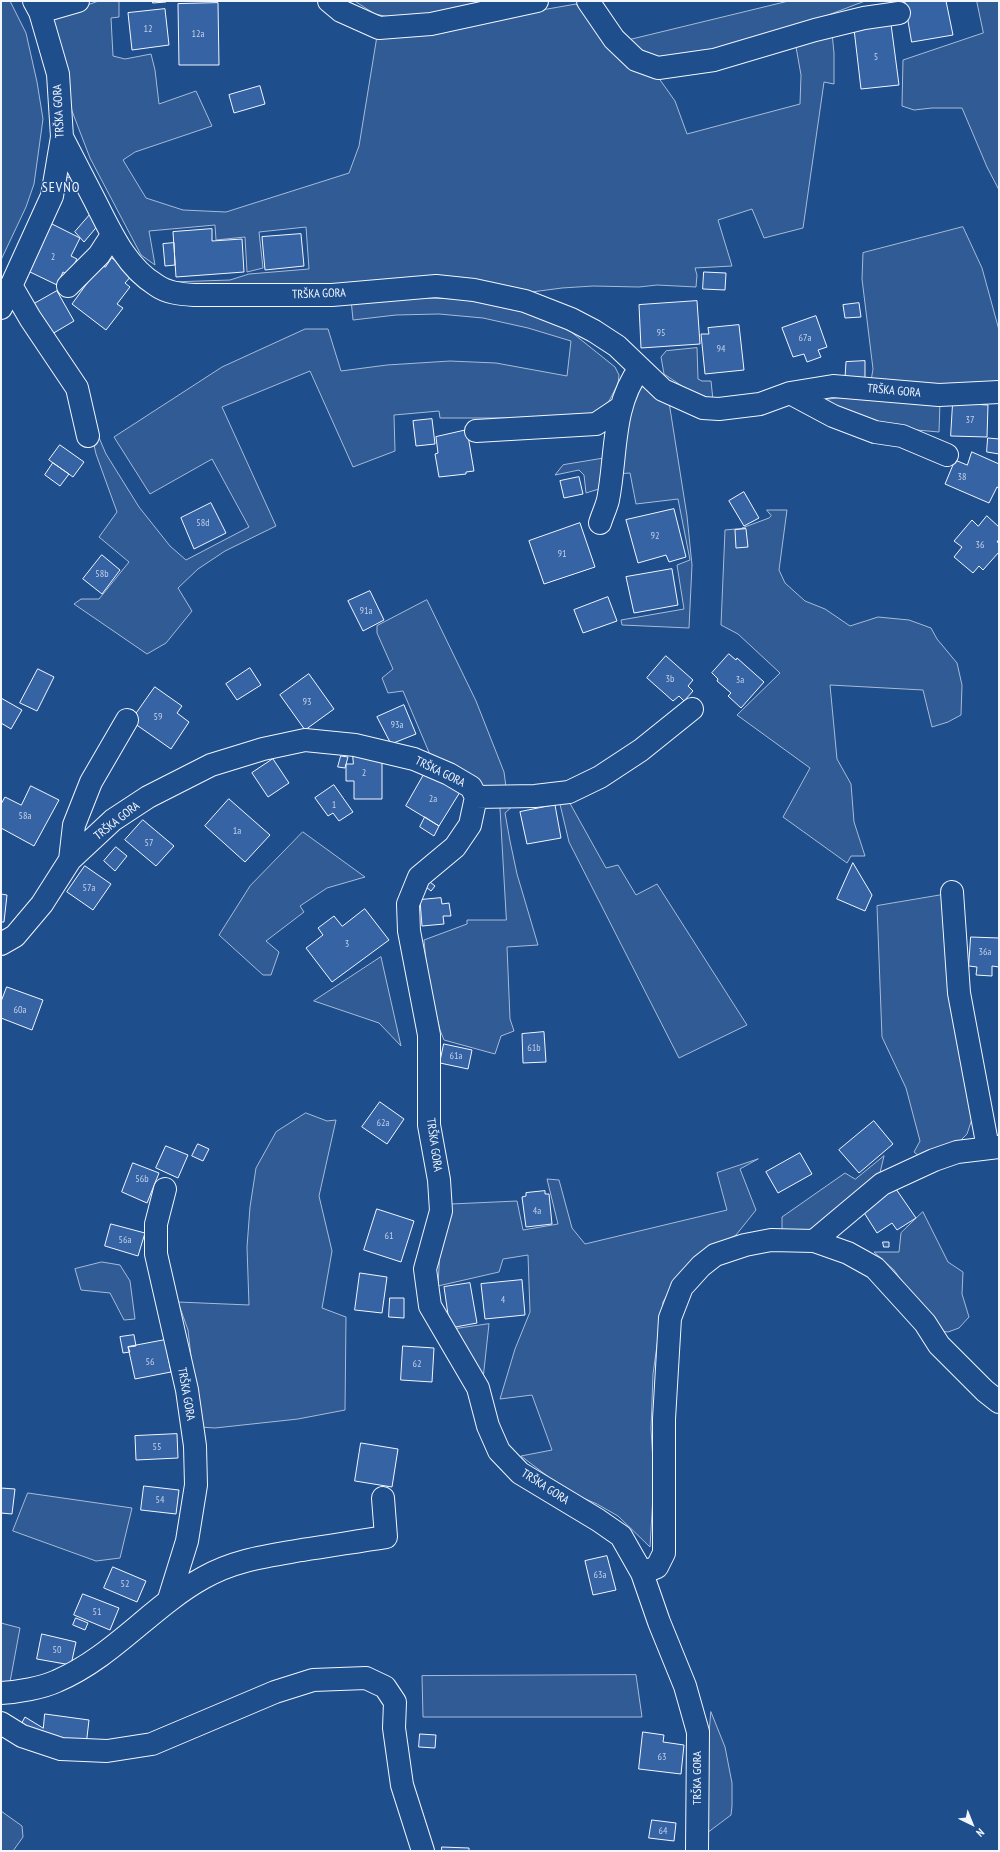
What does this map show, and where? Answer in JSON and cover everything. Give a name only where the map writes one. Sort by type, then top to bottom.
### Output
[{"type":"street","points":[[37,7],[78,1]]},
{"type":"street","points":[[329,1],[341,11],[379,28],[430,24],[537,1]]},
{"type":"street","points":[[588,1],[614,39],[636,60],[658,68],[714,60],[815,30],[864,18],[899,13]]},
{"type":"street","name":"TRŠKA GORA","points":[[1,308],[12,287],[52,196],[62,137],[58,74],[37,7]]},
{"type":"street","name":"TRŠKA GORA","points":[[62,137],[112,235],[130,262],[143,276],[157,286],[172,293],[194,295],[332,295],[436,286],[474,290],[525,301],[571,319],[594,331],[617,346],[663,390],[703,408],[719,410],[760,404],[790,394],[833,386],[939,395],[999,392]]},
{"type":"street","points":[[68,286],[99,254],[112,235]]},
{"type":"street","points":[[12,287],[30,318],[77,388],[88,436]]},
{"type":"street","points":[[600,523],[608,501],[620,408],[631,381],[640,368]]},
{"type":"street","points":[[790,394],[833,416],[875,432],[902,436],[947,455]]},
{"type":"street","points":[[476,431],[596,424],[620,408]]},
{"type":"street","points":[[476,797],[535,796],[569,792],[600,777],[641,750],[692,709]]},
{"type":"street","name":"TRŠKA GORA","points":[[70,860],[74,825],[91,782],[127,720]]},
{"type":"street","name":"TRŠKA GORA","points":[[1,944],[16,936],[42,904],[70,860],[113,820],[148,796],[211,765],[263,749],[305,740],[355,745],[414,759],[449,774],[471,787],[476,797],[470,825],[454,847],[419,877],[408,904],[409,931],[429,1035],[429,1125],[439,1180],[441,1211],[425,1269],[430,1306],[478,1388],[488,1426],[499,1451],[520,1473],[598,1520],[621,1536],[642,1573],[659,1622],[685,1686],[698,1732],[697,1851]]},
{"type":"street","points":[[814,1241],[882,1184],[934,1160],[957,1152],[993,1148],[959,993],[952,892]]},
{"type":"street","name":"TRŠKA GORA","points":[[165,1189],[156,1224],[156,1254],[187,1390],[195,1446],[196,1485],[187,1540],[169,1599]]},
{"type":"street","points":[[642,1573],[657,1567],[664,1553],[664,1434],[666,1362],[670,1318],[682,1287],[701,1266],[716,1255],[745,1245],[771,1240],[814,1241],[848,1253],[875,1268],[924,1323],[940,1345],[985,1391],[999,1402]]},
{"type":"street","points":[[1,1693],[14,1692],[57,1682],[94,1661],[169,1599],[204,1577],[234,1563],[386,1537],[383,1498]]},
{"type":"street","points":[[1,1723],[22,1736],[61,1749],[107,1751],[152,1744],[275,1692],[313,1680],[366,1678],[385,1687],[395,1702],[394,1728],[402,1785],[423,1851]]},
{"type":"shaded area","points":[[1,1],[10,1],[26,33],[37,82],[43,119],[34,184],[26,207],[1,260]]},
{"type":"shaded area","points":[[99,1],[119,1],[119,17],[111,18],[113,56],[125,59],[151,54],[155,70],[159,104],[196,91],[212,126],[135,152],[123,160],[146,198],[183,210],[226,212],[349,173],[359,146],[377,36],[456,25],[576,4],[592,15],[611,47],[636,72],[658,77],[675,101],[687,134],[800,104],[801,75],[796,47],[832,33],[834,53],[834,84],[824,82],[803,228],[764,238],[752,209],[718,220],[732,266],[695,268],[697,275],[696,287],[657,285],[639,287],[593,286],[524,293],[355,283],[203,288],[171,282],[230,280],[249,274],[309,269],[306,227],[259,232],[263,268],[247,272],[245,237],[216,240],[215,225],[149,231],[155,265],[141,255],[90,158],[72,111],[59,46],[49,19]]},
{"type":"shaded area","points":[[355,1],[505,1],[402,20],[375,14]]},
{"type":"shaded area","points":[[789,1],[865,1],[789,30],[695,55],[645,58],[625,41]]},
{"type":"shaded area","points":[[977,1],[999,1],[999,190],[987,167],[962,108],[932,108],[914,110],[902,106],[903,60],[983,33]]},
{"type":"shaded area","points":[[963,227],[982,268],[999,330],[999,384],[990,387],[871,381],[873,369],[862,279],[863,253]]},
{"type":"shaded area","points":[[351,299],[460,299],[538,315],[570,331],[615,367],[619,375],[618,384],[609,401],[587,421],[525,418],[440,418],[439,411],[394,415],[395,451],[353,467],[310,371],[222,407],[276,526],[225,551],[198,569],[178,588],[192,611],[166,643],[147,654],[74,604],[81,599],[99,599],[129,562],[99,537],[117,512],[96,454],[92,436],[97,433],[106,454],[139,507],[170,546],[186,560],[249,527],[212,459],[150,494],[114,437],[222,367],[305,329],[328,329],[341,371],[387,365],[450,361],[496,363],[567,376],[571,341],[528,328],[483,318],[439,314],[396,315],[353,320]]},
{"type":"shaded area","points":[[697,348],[698,379],[702,381],[711,381],[713,400],[685,388],[664,374],[661,357],[666,351]]},
{"type":"shaded area","points":[[636,383],[669,402],[687,516],[692,565],[689,628],[622,625],[621,620],[684,609],[677,565],[690,560],[678,499],[636,504],[630,473],[616,474]]},
{"type":"shaded area","points":[[872,394],[940,401],[939,432],[883,427],[813,401]]},
{"type":"shaded area","points":[[606,458],[602,488],[586,493],[584,475],[579,470],[555,475],[563,465]]},
{"type":"shaded area","points":[[767,510],[787,510],[779,570],[785,583],[805,601],[825,609],[850,626],[878,617],[909,620],[931,628],[937,639],[957,663],[962,685],[961,715],[948,722],[932,727],[923,690],[830,685],[837,759],[851,784],[854,822],[865,856],[851,856],[847,863],[783,817],[810,768],[737,715],[780,673],[738,634],[721,625],[725,530],[746,528],[742,528],[769,518],[771,516]]},
{"type":"shaded area","points":[[427,600],[476,701],[504,772],[506,787],[480,787],[431,757],[403,691],[388,693],[382,678],[393,669],[377,633],[377,626]]},
{"type":"shaded area","points":[[567,798],[606,868],[618,865],[636,895],[657,884],[747,1025],[679,1058],[569,842],[559,800]]},
{"type":"shaded area","points":[[500,802],[514,805],[505,813],[517,874],[538,945],[507,947],[510,1019],[514,1031],[501,1036],[495,1054],[444,1040],[428,982],[424,940],[467,924],[467,920],[506,920]]},
{"type":"shaded area","points":[[303,832],[365,877],[327,888],[300,906],[304,912],[266,941],[279,952],[271,975],[263,975],[219,935],[250,886]]},
{"type":"shaded area","points":[[942,895],[972,1119],[967,1134],[958,1143],[920,1157],[914,1152],[920,1141],[906,1088],[882,1037],[877,906]]},
{"type":"shaded area","points":[[381,957],[401,1046],[379,1023],[314,1001]]},
{"type":"shaded area","points":[[306,1113],[327,1121],[336,1120],[319,1196],[332,1251],[322,1308],[346,1317],[345,1410],[298,1419],[215,1428],[199,1427],[188,1330],[178,1302],[249,1305],[247,1247],[250,1207],[256,1168],[276,1132]]},
{"type":"shaded area","points":[[884,1156],[878,1181],[802,1236],[782,1235],[782,1217],[845,1173],[855,1179]]},
{"type":"shaded area","points":[[758,1159],[740,1169],[756,1210],[736,1235],[709,1250],[679,1274],[663,1302],[653,1374],[651,1429],[654,1478],[650,1547],[618,1516],[597,1504],[567,1491],[521,1456],[552,1450],[532,1395],[500,1399],[515,1349],[530,1312],[528,1255],[503,1259],[499,1272],[438,1286],[440,1249],[451,1204],[517,1201],[523,1230],[558,1224],[547,1179],[559,1180],[572,1228],[585,1244],[727,1210],[717,1173]]},
{"type":"shaded area","points":[[923,1212],[948,1262],[963,1272],[962,1294],[969,1317],[959,1328],[948,1332],[940,1331],[932,1324],[894,1270],[874,1252],[899,1252],[901,1233]]},
{"type":"shaded area","points":[[102,1262],[120,1265],[130,1281],[135,1319],[124,1320],[110,1293],[81,1290],[75,1269]]},
{"type":"shaded area","points":[[489,1324],[483,1379],[455,1329]]},
{"type":"shaded area","points":[[28,1493],[132,1508],[120,1558],[96,1561],[13,1531]]},
{"type":"shaded area","points":[[1,1623],[20,1628],[10,1682],[1,1683]]},
{"type":"shaded area","points":[[636,1675],[642,1717],[423,1717],[422,1676]]},
{"type":"shaded area","points":[[711,1712],[725,1747],[732,1783],[732,1806],[731,1815],[707,1833],[707,1756]]},
{"type":"shaded area","points":[[1,1811],[22,1826],[23,1837],[13,1851],[1,1851]]},
{"type":"building","points":[[153,1],[166,1],[166,2],[153,3]]},
{"type":"building","points":[[905,1],[946,1],[953,35],[912,42]]},
{"type":"building","points":[[218,3],[219,65],[179,65],[178,4]]},
{"type":"building","points":[[165,9],[169,45],[132,50],[128,13]]},
{"type":"building","points":[[891,24],[899,85],[861,89],[854,29]]},
{"type":"building","points":[[260,86],[265,104],[234,113],[229,95]]},
{"type":"building","points":[[66,177],[78,178],[77,187],[65,186]]},
{"type":"building","points":[[94,210],[100,223],[84,242],[75,232]]},
{"type":"building","points":[[52,224],[80,238],[71,256],[77,259],[69,275],[63,272],[57,285],[28,271]]},
{"type":"building","points":[[212,229],[212,241],[242,239],[244,272],[176,277],[173,232]]},
{"type":"building","points":[[301,234],[304,266],[265,270],[262,237]]},
{"type":"building","points":[[174,243],[175,265],[165,266],[163,244]]},
{"type":"building","points":[[112,258],[133,274],[125,283],[130,287],[117,304],[123,308],[106,330],[72,304],[101,264],[105,267]]},
{"type":"building","points":[[704,272],[726,273],[725,290],[703,289]]},
{"type":"building","points":[[57,291],[74,321],[52,334],[34,304]]},
{"type":"building","points":[[697,301],[700,344],[641,348],[639,305]]},
{"type":"building","points":[[859,303],[861,317],[845,318],[843,305]]},
{"type":"building","points":[[816,316],[827,347],[818,350],[821,357],[807,362],[804,354],[793,357],[782,328]]},
{"type":"building","points":[[739,325],[744,370],[705,374],[701,334],[709,334],[708,328]]},
{"type":"building","points":[[865,361],[865,378],[845,378],[846,362]]},
{"type":"building","points":[[953,403],[988,405],[987,437],[951,436]]},
{"type":"building","points":[[432,419],[435,444],[416,446],[413,421]]},
{"type":"building","points":[[467,430],[474,471],[466,472],[466,474],[439,477],[435,454],[438,453],[436,437]]},
{"type":"building","points":[[988,438],[999,439],[999,454],[987,452]]},
{"type":"building","points":[[60,445],[84,462],[73,477],[49,460]]},
{"type":"building","points":[[972,452],[999,464],[999,488],[997,487],[989,503],[945,484],[955,460],[967,465]]},
{"type":"building","points":[[53,463],[69,474],[60,486],[45,475]]},
{"type":"building","points":[[579,477],[583,494],[564,498],[560,481]]},
{"type":"building","points":[[744,492],[759,518],[744,526],[729,501]]},
{"type":"building","points":[[211,503],[226,533],[194,549],[181,518]]},
{"type":"building","points":[[674,509],[686,557],[669,562],[666,555],[638,563],[626,520]]},
{"type":"building","points":[[987,516],[999,527],[999,539],[997,542],[999,543],[999,552],[983,570],[979,566],[973,573],[954,557],[962,547],[954,541],[972,520],[978,526]]},
{"type":"building","points":[[580,523],[595,567],[544,584],[529,541]]},
{"type":"building","points":[[746,529],[748,547],[736,548],[735,530]]},
{"type":"building","points":[[102,555],[120,570],[102,594],[83,579]]},
{"type":"building","points":[[672,569],[678,605],[634,613],[626,577]]},
{"type":"building","points":[[370,591],[384,620],[363,631],[348,601]]},
{"type":"building","points":[[608,597],[617,621],[583,633],[574,610]]},
{"type":"building","points":[[729,654],[736,660],[737,658],[764,682],[741,708],[728,696],[731,693],[717,681],[718,679],[712,673]]},
{"type":"building","points":[[666,656],[693,680],[688,686],[693,691],[684,701],[679,696],[673,701],[647,678]]},
{"type":"building","points":[[250,668],[261,685],[237,700],[226,684]]},
{"type":"building","points":[[38,669],[54,677],[37,711],[20,703]]},
{"type":"building","points":[[309,674],[334,709],[305,730],[280,695]]},
{"type":"building","points":[[155,687],[182,706],[177,713],[189,722],[171,749],[131,721]]},
{"type":"building","points":[[1,698],[22,710],[11,729],[1,723]]},
{"type":"building","points":[[404,705],[416,734],[391,744],[377,717]]},
{"type":"building","points":[[353,755],[382,755],[382,799],[354,799],[354,781],[346,781],[346,764],[353,764]]},
{"type":"building","points":[[341,756],[348,757],[345,768],[338,767]]},
{"type":"building","points":[[273,759],[289,783],[268,797],[252,773]]},
{"type":"building","points":[[426,771],[460,792],[439,826],[406,806]]},
{"type":"building","points":[[334,785],[353,812],[339,821],[333,813],[328,816],[315,798]]},
{"type":"building","points":[[31,786],[59,800],[34,846],[1,828],[1,804],[5,797],[21,805]]},
{"type":"building","points":[[229,799],[270,835],[245,862],[205,826]]},
{"type":"building","points":[[555,805],[561,838],[527,844],[520,812]]},
{"type":"building","points":[[425,817],[439,826],[434,836],[420,827]]},
{"type":"building","points":[[143,820],[174,846],[156,866],[125,840]]},
{"type":"building","points":[[116,847],[127,856],[115,871],[104,861]]},
{"type":"building","points":[[853,863],[872,895],[865,911],[837,899]]},
{"type":"building","points":[[85,866],[111,884],[93,910],[67,892]]},
{"type":"building","points":[[430,882],[435,886],[431,891],[426,887]]},
{"type":"building","points":[[1,894],[7,895],[4,922],[1,922]]},
{"type":"building","points":[[441,898],[442,904],[449,903],[451,916],[443,916],[444,924],[422,926],[420,900]]},
{"type":"building","points":[[365,909],[389,940],[332,982],[306,948],[323,935],[318,928],[334,916],[342,926]]},
{"type":"building","points":[[971,937],[999,938],[999,967],[992,966],[992,976],[976,975],[977,967],[969,966]]},
{"type":"building","points":[[7,987],[43,1000],[32,1030],[1,1018],[1,1002]]},
{"type":"building","points":[[544,1032],[546,1062],[523,1063],[522,1034]]},
{"type":"building","points":[[444,1044],[472,1050],[468,1069],[440,1063]]},
{"type":"building","points":[[380,1102],[404,1119],[387,1144],[362,1127]]},
{"type":"building","points":[[874,1121],[893,1144],[859,1173],[839,1150]]},
{"type":"building","points":[[198,1144],[209,1149],[203,1161],[192,1156]]},
{"type":"building","points":[[166,1146],[188,1155],[178,1178],[156,1168]]},
{"type":"building","points":[[800,1153],[812,1174],[778,1193],[766,1172]]},
{"type":"building","points":[[133,1163],[159,1173],[147,1203],[122,1192]]},
{"type":"building","points":[[896,1189],[916,1218],[897,1230],[892,1223],[877,1233],[863,1211]]},
{"type":"building","points":[[545,1191],[545,1194],[549,1194],[552,1224],[526,1227],[522,1197],[526,1196],[526,1193]]},
{"type":"building","points":[[377,1209],[414,1221],[401,1262],[364,1250]]},
{"type":"building","points":[[111,1224],[145,1233],[138,1256],[105,1246]]},
{"type":"building","points":[[883,1242],[889,1242],[889,1247],[884,1247]]},
{"type":"building","points":[[360,1273],[387,1277],[382,1313],[355,1310]]},
{"type":"building","points":[[522,1280],[525,1315],[485,1319],[481,1284]]},
{"type":"building","points":[[470,1283],[477,1323],[450,1328],[444,1287]]},
{"type":"building","points":[[390,1298],[404,1298],[404,1318],[389,1317]]},
{"type":"building","points":[[134,1335],[136,1346],[128,1347],[130,1352],[123,1353],[120,1337]]},
{"type":"building","points":[[165,1340],[171,1372],[135,1379],[128,1347]]},
{"type":"building","points":[[403,1346],[434,1348],[432,1382],[401,1380]]},
{"type":"building","points":[[177,1434],[178,1458],[136,1460],[135,1436]]},
{"type":"building","points":[[361,1443],[398,1449],[392,1487],[355,1481]]},
{"type":"building","points":[[144,1486],[179,1490],[176,1514],[141,1510]]},
{"type":"building","points":[[1,1488],[15,1489],[12,1514],[1,1513]]},
{"type":"building","points":[[607,1556],[616,1590],[593,1595],[585,1561]]},
{"type":"building","points":[[113,1567],[146,1581],[137,1602],[104,1588]]},
{"type":"building","points":[[83,1594],[119,1608],[110,1630],[74,1615]]},
{"type":"building","points":[[76,1618],[88,1623],[85,1630],[73,1625]]},
{"type":"building","points":[[42,1634],[76,1642],[71,1665],[37,1659]]},
{"type":"building","points":[[45,1714],[89,1720],[86,1746],[19,1728],[25,1717],[43,1728]]},
{"type":"building","points":[[643,1732],[664,1735],[663,1742],[684,1745],[681,1774],[639,1769]]},
{"type":"building","points":[[420,1734],[436,1735],[435,1748],[419,1747]]},
{"type":"building","points":[[652,1820],[676,1823],[674,1841],[649,1838]]},
{"type":"building","points":[[442,1847],[469,1848],[469,1851],[442,1851]]},
{"type":"district","name":"SEVNO","points":[[61,188]]}]
